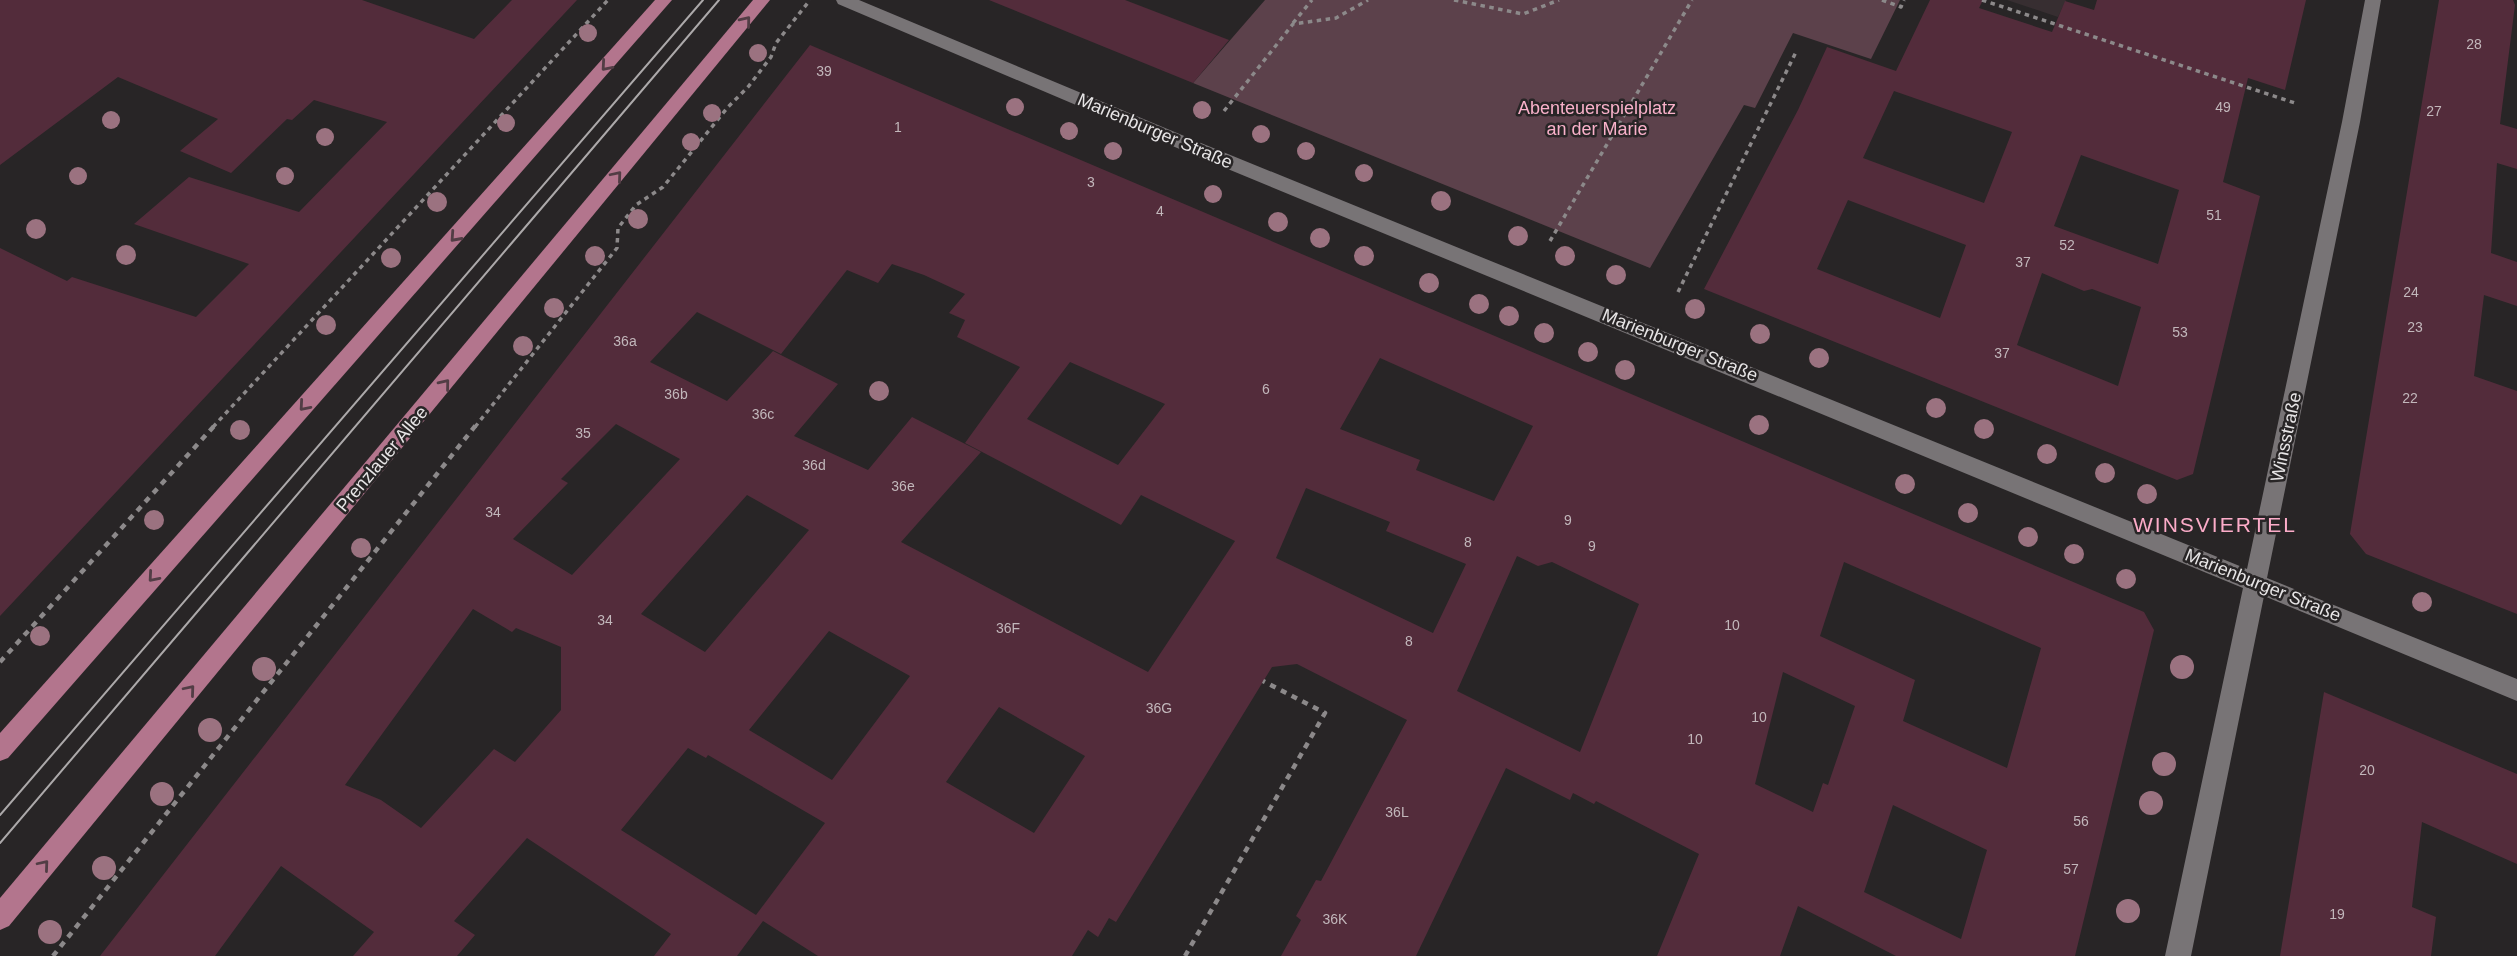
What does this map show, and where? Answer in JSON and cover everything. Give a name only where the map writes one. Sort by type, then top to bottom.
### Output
[{"type":"main road","points":[[0,750],[664,0]]},
{"type":"main road","name":"Prenzlauer Allee","points":[[0,917],[762,0]]},
{"type":"street","name":"Marienburger Straße","points":[[844,0],[1195,148],[2517,690]]},
{"type":"street","name":"Winsstraße","points":[[2178,956],[2351,122],[2373,0]]},
{"type":"path","points":[[0,662],[255,381],[608,0]]},
{"type":"path","points":[[53,956],[617,248],[618,228],[636,205],[663,187],[728,107],[748,87],[771,57],[776,43],[810,0]]},
{"type":"path","points":[[1224,111],[1312,0]]},
{"type":"path","points":[[1293,24],[1336,18],[1368,0]]},
{"type":"path","points":[[1454,0],[1523,14],[1559,0]]},
{"type":"path","points":[[1549,241],[1692,0]]},
{"type":"path","points":[[1882,0],[1901,7],[1904,0]]},
{"type":"path","points":[[1982,0],[2298,104]]},
{"type":"path","points":[[1678,292],[1796,52]]},
{"type":"path","points":[[1185,956],[1325,713],[1263,681]]},
{"type":"shaded area","points":[[2007,0],[2066,0],[2058,17]]},
{"type":"green space","name":"Abenteuerspielplatz an der Marie","points":[[1265,0],[1900,0],[1871,59],[1793,33],[1755,108],[1744,105],[1650,268],[1193,83]]},
{"type":"building","points":[[0,0],[362,0],[474,39],[512,0],[577,0],[0,616],[0,248],[67,281],[72,277],[196,317],[249,264],[134,224],[189,177],[299,212],[387,122],[314,100],[292,120],[287,119],[231,173],[180,151],[218,119],[118,77],[0,165]]},
{"type":"building","points":[[989,0],[1125,0],[1229,40],[1193,83]]},
{"type":"building","points":[[1930,0],[1983,0],[1979,8],[2052,32],[2065,1],[2094,10],[2097,0],[2306,0],[2285,90],[2248,78],[2223,182],[2260,196],[2193,474],[2177,480],[1704,289],[1798,110],[1827,47],[1896,71]],"holes":[[[1894,91],[2012,132],[1984,203],[1863,158]],[[2081,155],[2179,190],[2158,264],[2054,226]],[[1848,200],[1966,245],[1940,318],[1817,269]],[[2042,273],[2084,291],[2092,289],[2141,307],[2118,386],[2017,345]]]},
{"type":"building","points":[[2439,0],[2513,0],[2515,5],[2500,124],[2517,129],[2517,169],[2497,163],[2491,253],[2517,262],[2517,306],[2484,295],[2474,376],[2517,391],[2517,614],[2366,554],[2350,534]]},
{"type":"building","points":[[810,45],[2144,612],[2154,630],[2075,956],[1896,956],[1798,906],[1780,956],[1657,956],[1699,854],[1596,801],[1594,804],[1573,793],[1570,800],[1506,768],[1416,956],[1281,956],[1301,920],[1296,916],[1316,880],[1321,881],[1407,720],[1297,664],[1272,667],[1116,922],[1109,918],[1098,937],[1088,930],[1072,956],[818,956],[763,921],[737,956],[654,956],[671,934],[527,838],[454,921],[475,935],[457,956],[353,956],[374,932],[281,866],[215,956],[100,956]],"holes":[[[892,264],[965,294],[949,313],[965,320],[957,337],[1020,367],[965,443],[1121,525],[1141,495],[1235,541],[1148,672],[901,542],[981,452],[912,417],[868,470],[794,436],[838,384],[773,351],[727,401],[650,362],[697,312],[781,354],[847,270],[878,283]],[[1380,358],[1533,426],[1494,501],[1416,470],[1420,460],[1340,429]],[[1070,362],[1165,404],[1118,465],[1027,419]],[[616,424],[680,459],[572,575],[513,539],[568,483],[561,479]],[[1306,488],[1390,522],[1386,531],[1466,564],[1433,633],[1276,558]],[[747,495],[809,530],[705,652],[641,614]],[[1517,556],[1538,566],[1552,562],[1639,604],[1580,752],[1457,691]],[[1844,562],[2041,648],[2007,768],[1903,721],[1915,680],[1820,636]],[[473,609],[512,632],[516,628],[561,647],[561,710],[515,762],[494,749],[421,828],[381,800],[345,785]],[[829,631],[910,676],[832,780],[749,730]],[[1783,672],[1855,706],[1828,785],[1823,783],[1813,812],[1755,784]],[[999,707],[1085,756],[1034,833],[946,782]],[[688,748],[706,758],[708,755],[825,823],[756,915],[621,830]],[[1893,805],[1987,850],[1961,939],[1864,892]]]},
{"type":"building","points":[[2324,692],[2517,774],[2517,864],[2422,822],[2412,907],[2436,917],[2431,956],[2280,956]]},
{"type":"tram line","points":[[0,815],[703,0]]},
{"type":"tram line","points":[[0,843],[719,0]]},
{"type":"district","name":"WINSVIERTEL","points":[[2215,525]]}]
